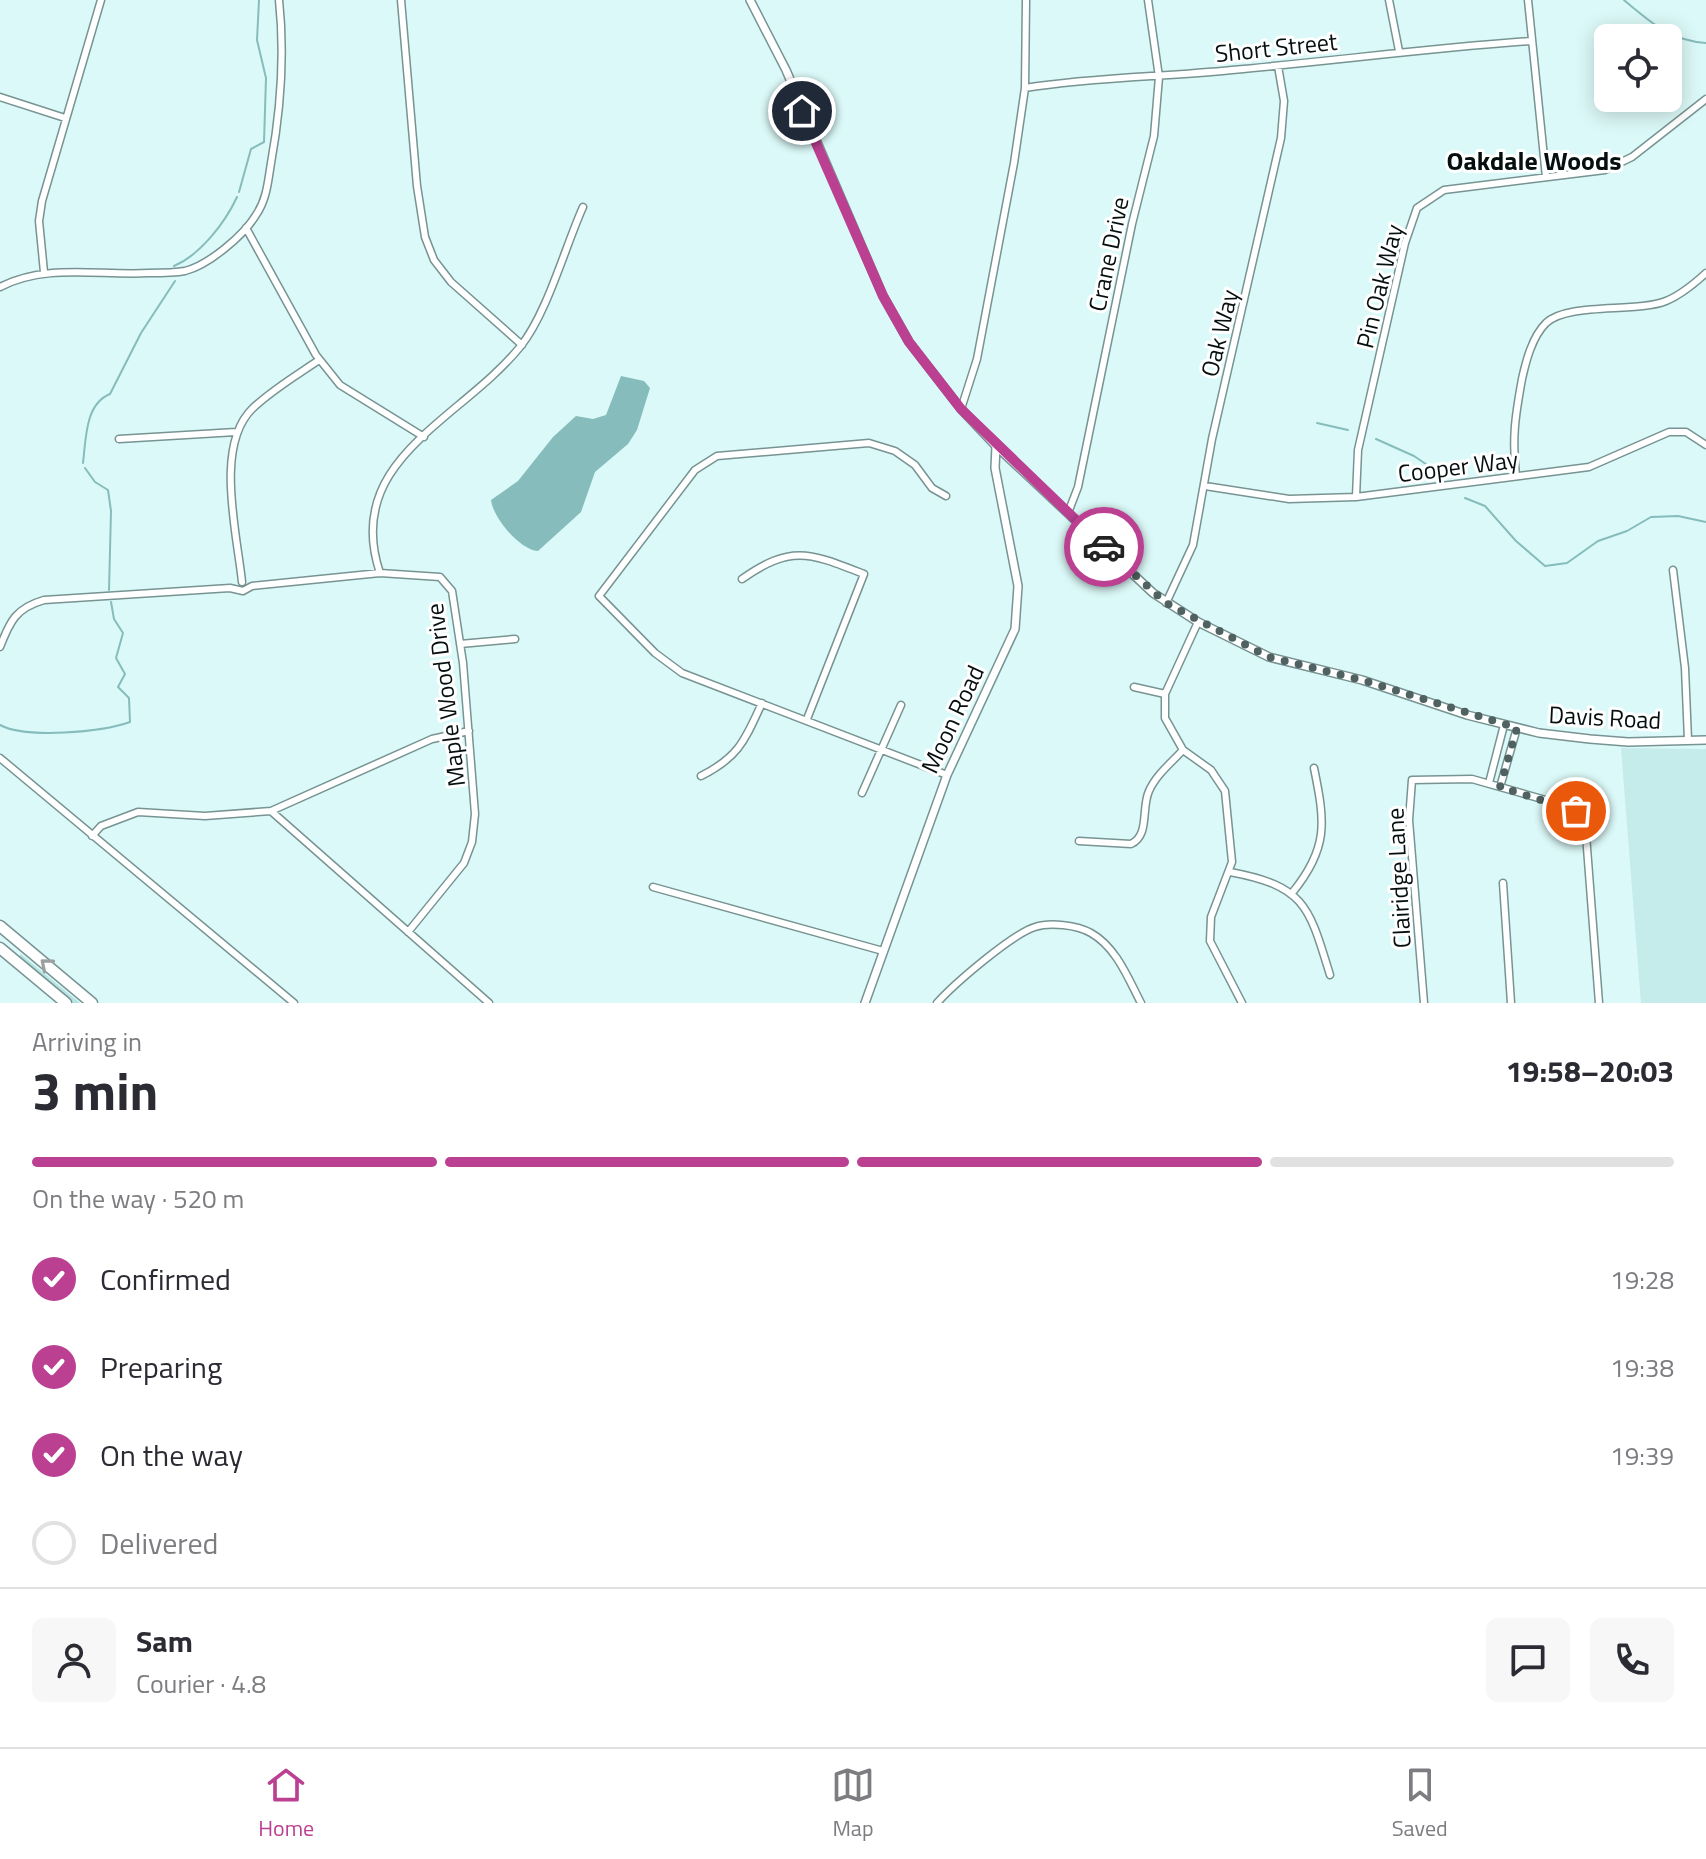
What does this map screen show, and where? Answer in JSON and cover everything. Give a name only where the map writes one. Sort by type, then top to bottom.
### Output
[{"type":"highway","points":[[0,926],[92,1003]]},
{"type":"highway","points":[[0,948],[66,1003]]},
{"type":"street","points":[[44,272],[39,221],[65,118],[101,0]]},
{"type":"street","points":[[0,287],[44,272],[112,274],[186,271],[204,262],[246,228],[266,194],[277,131],[283,41],[279,0]]},
{"type":"street","points":[[401,0],[417,186],[425,237],[434,260],[451,282],[522,345]]},
{"type":"street","name":"Davis Road","points":[[750,0],[786,70],[883,296],[909,342],[961,409],[996,446],[1166,603],[1269,657],[1362,680],[1504,725],[1539,733],[1628,742],[1706,740]]},
{"type":"street","points":[[961,409],[977,359],[1025,88],[1026,0]]},
{"type":"street","name":"Crane Drive","points":[[1068,513],[1078,487],[1132,224],[1154,136],[1159,77],[1148,0]]},
{"type":"street","points":[[1389,0],[1399,51]]},
{"type":"street","points":[[1528,0],[1546,177]]},
{"type":"street","name":"Short Street","points":[[1025,88],[1081,79],[1159,77],[1399,51],[1531,41]]},
{"type":"street","name":"Oak Way","points":[[1166,603],[1193,545],[1212,439],[1281,138],[1284,101],[1278,66]]},
{"type":"street","points":[[0,97],[65,118]]},
{"type":"street","name":"Pin Oak Way","points":[[1356,497],[1358,450],[1405,243],[1417,208],[1444,190],[1605,170],[1632,157],[1706,99]]},
{"type":"street","points":[[380,573],[374,545],[378,492],[385,478],[522,345],[583,207]]},
{"type":"street","points":[[246,228],[319,360],[340,385],[424,437]]},
{"type":"street","points":[[1516,476],[1512,435],[1523,374],[1536,336],[1548,321],[1567,315],[1664,302],[1685,291],[1706,273]]},
{"type":"street","points":[[242,582],[230,468],[236,432],[253,408],[319,360]]},
{"type":"street","points":[[119,439],[236,432]]},
{"type":"street","name":"Cooper Way","points":[[1205,486],[1289,499],[1356,497],[1589,467],[1669,432],[1686,432],[1706,445]]},
{"type":"street","points":[[946,496],[932,488],[915,465],[895,451],[869,443],[717,456],[695,470],[599,596],[655,653],[682,673],[947,775]]},
{"type":"street","name":"Moon Road","points":[[865,1003],[947,775],[1011,643],[1018,615],[1018,586],[995,468],[996,446]]},
{"type":"street","points":[[742,579],[770,560],[794,553],[818,556],[864,574],[807,719]]},
{"type":"street","points":[[1673,570],[1685,668],[1688,740]]},
{"type":"street","name":"Maple Wood Drive","points":[[0,647],[12,616],[20,608],[44,600],[230,588],[243,591],[252,586],[380,573],[440,577],[452,591],[460,644],[475,787],[472,842],[464,863],[408,932]]},
{"type":"street","name":"Maple Wood Drive","points":[[230,588],[242,582],[252,586]]},
{"type":"street","points":[[1198,622],[1165,694],[1165,718],[1183,750],[1211,770],[1222,783],[1227,800],[1230,872],[1211,917],[1210,941],[1242,1003]]},
{"type":"street","points":[[460,644],[515,639]]},
{"type":"street","points":[[1134,687],[1165,694]]},
{"type":"street","points":[[701,776],[725,764],[742,747],[762,703]]},
{"type":"street","points":[[862,793],[901,705]]},
{"type":"street","points":[[1489,783],[1504,725]]},
{"type":"street","points":[[1500,787],[1517,728]]},
{"type":"street","points":[[92,836],[101,826],[138,812],[205,816],[271,811],[432,739],[469,731]]},
{"type":"street","points":[[1079,841],[1131,844],[1138,841],[1143,832],[1149,789],[1183,750]]},
{"type":"street","points":[[0,758],[294,1003]]},
{"type":"street","points":[[1292,893],[1313,865],[1322,841],[1314,768]]},
{"type":"street","name":"Clairidge Lane","points":[[1424,1003],[1409,820],[1412,780],[1472,779],[1563,805],[1576,811],[1585,822],[1599,1003]]},
{"type":"street","points":[[271,811],[489,1003]]},
{"type":"street","points":[[1230,872],[1264,879],[1292,893],[1317,930],[1330,975]]},
{"type":"street","points":[[1503,883],[1511,1003]]},
{"type":"street","points":[[653,887],[883,951]]},
{"type":"street","points":[[937,1003],[956,981],[1034,927],[1051,925],[1089,931],[1101,941],[1118,960],[1141,1003]]},
{"type":"shaded area","points":[[621,376],[644,381],[650,388],[637,430],[628,444],[595,472],[581,512],[538,551],[523,545],[502,524],[491,500],[518,481],[553,437],[576,416],[593,419],[606,415]]},
{"type":"shaded area","points":[[1621,748],[1706,749],[1706,1003],[1641,1003]]},
{"type":"shaded area","points":[[21,954],[80,1003],[73,1003],[19,958]]},
{"type":"waterway","points":[[239,192],[251,149],[264,142],[266,78],[257,40],[259,0]]},
{"type":"waterway","points":[[1624,0],[1652,23],[1672,34],[1706,43]]},
{"type":"waterway","points":[[174,266],[211,237],[237,197]]},
{"type":"waterway","points":[[83,463],[91,414],[110,394],[141,333],[175,281]]},
{"type":"waterway","points":[[1317,423],[1348,430]]},
{"type":"waterway","points":[[1376,439],[1414,456],[1439,473]]},
{"type":"waterway","points":[[85,468],[95,482],[108,490],[111,511],[109,590]]},
{"type":"waterway","points":[[1465,498],[1485,506],[1516,541],[1545,566],[1567,563],[1598,541],[1627,531],[1651,517],[1678,516],[1706,522]]},
{"type":"waterway","points":[[0,725],[45,733],[102,729],[130,722],[129,698],[118,687],[125,674],[116,658],[123,633],[114,619],[111,602]]},
{"type":"way so far","points":[[1104,547],[1166,603],[1269,657],[1362,680],[1517,728],[1500,787],[1576,811]]},
{"type":"district","name":"Oakdale Woods","points":[[1534,160]]},
{"type":"route","points":[[802,111],[883,296],[909,342],[961,409],[996,446],[1104,547]]}]
